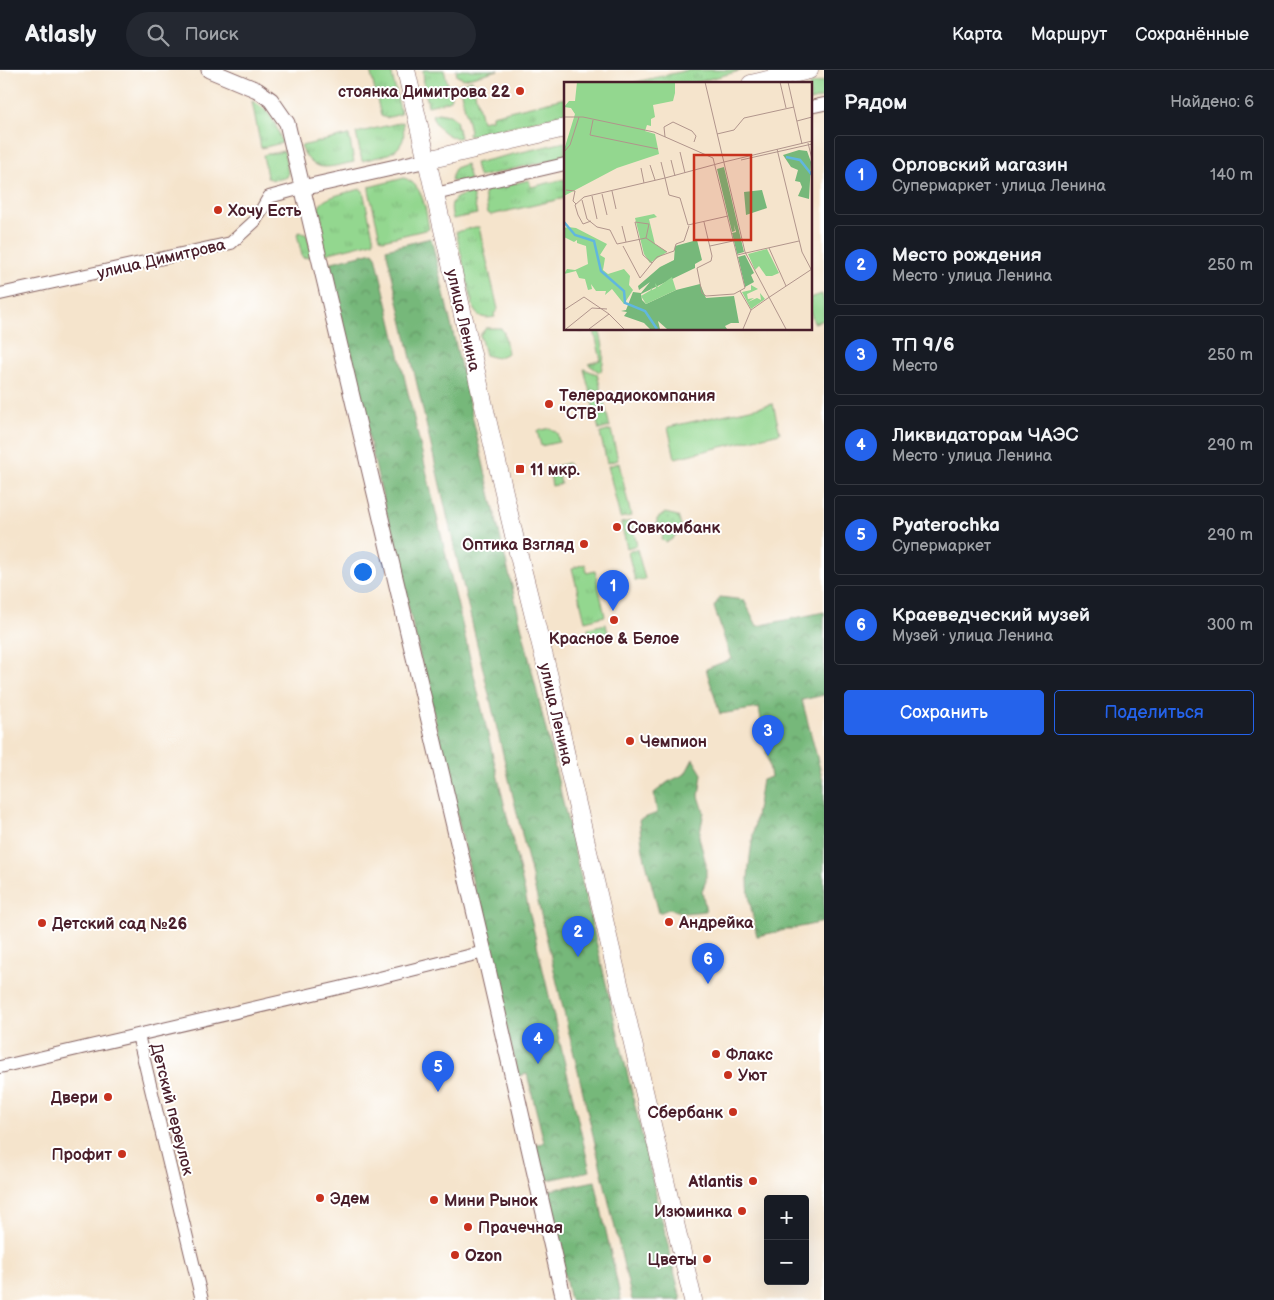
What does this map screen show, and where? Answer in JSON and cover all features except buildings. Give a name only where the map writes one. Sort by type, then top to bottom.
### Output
[{"type":"main road","name":"улица Ленина","points":[[406,70],[694,1300]]},
{"type":"main road","points":[[759,82],[810,70]]},
{"type":"main road","points":[[427,160],[564,128]]},
{"type":"street","points":[[209,70],[257,90],[271,100],[287,123],[484,952],[564,1300]]},
{"type":"street","points":[[302,188],[427,160]]},
{"type":"street","points":[[435,194],[564,164]]},
{"type":"street","name":"улица Димитрова","points":[[0,294],[231,243],[255,221],[269,198],[302,188]]},
{"type":"street","points":[[138,1035],[484,952]]},
{"type":"street","name":"Детский переулок","points":[[0,1067],[138,1035],[202,1300]]},
{"type":"green space","points":[[370,70],[391,70],[401,114],[386,118],[381,116]]},
{"type":"green space","points":[[423,70],[444,70],[451,97],[449,101],[428,106]]},
{"type":"green space","points":[[456,70],[498,70],[464,79],[457,76]]},
{"type":"green space","points":[[688,70],[743,70],[698,82],[637,82]]},
{"type":"green space","points":[[472,80],[482,121],[492,119],[492,115],[564,98],[564,114],[469,136],[468,133],[470,131],[459,84]]},
{"type":"green space","points":[[824,81],[824,97],[812,100],[812,84]]},
{"type":"green space","points":[[252,101],[268,113],[278,130],[282,143],[261,148]]},
{"type":"green space","points":[[438,113],[450,115],[456,120],[460,138],[450,136],[439,128],[432,115]]},
{"type":"green space","points":[[403,122],[403,138],[399,147],[385,155],[362,161],[356,133]]},
{"type":"green space","points":[[349,135],[354,162],[322,167],[310,161],[301,146]]},
{"type":"green space","points":[[564,142],[564,157],[479,177],[475,163]]},
{"type":"green space","points":[[284,151],[287,177],[277,180],[269,179],[263,155]]},
{"type":"green space","points":[[466,164],[470,180],[452,181],[455,168]]},
{"type":"green space","points":[[404,178],[411,181],[420,193],[429,229],[383,240],[380,238],[369,187]]},
{"type":"green space","points":[[564,179],[564,198],[491,215],[488,213],[484,194],[486,190],[529,180],[531,187]]},
{"type":"green space","points":[[361,189],[363,191],[373,242],[325,254],[318,224],[317,214],[319,207],[324,201],[332,197]]},
{"type":"green space","points":[[472,193],[477,214],[453,219],[451,207],[454,200]]},
{"type":"green space","points":[[479,227],[498,309],[494,314],[495,317],[483,317],[474,310],[456,232]]},
{"type":"green space","points":[[300,232],[307,235],[313,256],[303,258],[297,234]]},
{"type":"green space","points":[[431,238],[681,1300],[632,1300],[460,572],[386,249]]},
{"type":"green space","points":[[373,252],[376,256],[590,1171],[544,1181],[535,1146],[544,1142],[527,1074],[518,1076],[328,263]]},
{"type":"green space","points":[[822,294],[824,302],[824,320],[814,323],[812,317],[812,297]]},
{"type":"green space","points":[[486,328],[501,328],[504,333],[508,353],[497,358],[485,355],[480,335]]},
{"type":"green space","points":[[594,330],[599,330],[603,345],[603,365],[599,372],[588,364],[601,360]]},
{"type":"green space","points":[[584,369],[597,374],[601,390],[590,393]]},
{"type":"green space","points":[[602,394],[610,427],[599,430],[591,397]]},
{"type":"green space","points":[[773,404],[780,433],[675,458],[668,427]]},
{"type":"green space","points":[[550,428],[557,433],[559,442],[541,446],[537,431]]},
{"type":"green space","points":[[611,430],[618,460],[607,463],[600,433]]},
{"type":"green space","points":[[568,463],[570,469],[558,473],[561,484],[552,486],[549,468]]},
{"type":"green space","points":[[619,463],[631,516],[620,518],[608,466]]},
{"type":"green space","points":[[665,513],[678,516],[682,529],[671,540],[666,542],[661,539],[663,536],[661,532],[657,532],[657,519]]},
{"type":"green space","points":[[631,521],[637,545],[627,548],[621,523]]},
{"type":"green space","points":[[637,549],[645,579],[635,581],[628,552]]},
{"type":"green space","points":[[585,564],[587,573],[595,571],[605,616],[585,621],[572,568]]},
{"type":"green space","points":[[720,597],[744,600],[757,626],[824,612],[824,695],[802,700],[824,784],[824,922],[757,936],[749,893],[749,867],[762,780],[771,777],[759,708],[720,714],[706,669],[731,659],[714,607]]},
{"type":"green space","points":[[606,624],[608,633],[589,636],[588,628]]},
{"type":"green space","points":[[693,759],[702,774],[699,796],[704,812],[699,837],[706,864],[706,881],[702,891],[706,911],[685,913],[669,909],[659,913],[643,851],[639,820],[657,813],[654,793],[668,782],[685,774]]},
{"type":"green space","points":[[595,1181],[621,1300],[570,1300],[546,1191]]},
{"type":"place","name":"стоянка Димитрова 22","points":[[520,91]]},
{"type":"place","name":"Хочу Есть","points":[[218,210]]},
{"type":"place","name":"Телерадиокомпания \"СТВ\"","points":[[549,404]]},
{"type":"place","name":"11 мкр.","points":[[520,469]]},
{"type":"place","name":"Совкомбанк","points":[[617,527]]},
{"type":"place","name":"Оптика Взгляд","points":[[584,544]]},
{"type":"place","name":"Орловский магазин","points":[[613,611]]},
{"type":"place","name":"Красное & Белое","points":[[614,620]]},
{"type":"place","name":"Чемпион","points":[[630,741]]},
{"type":"place","name":"ТП 9/6","points":[[768,756]]},
{"type":"place","name":"Андрейка","points":[[669,922]]},
{"type":"place","name":"Детский сад №26","points":[[42,923]]},
{"type":"place","name":"Место рождения","points":[[578,957]]},
{"type":"place","name":"Краеведческий музей","points":[[708,984]]},
{"type":"place","name":"Флакс","points":[[716,1054]]},
{"type":"place","name":"Ликвидаторам ЧАЭС","points":[[538,1064]]},
{"type":"place","name":"Уют","points":[[728,1075]]},
{"type":"place","name":"Pyaterochka","points":[[438,1092]]},
{"type":"place","name":"Двери","points":[[108,1097]]},
{"type":"place","name":"Сбербанк","points":[[733,1112]]},
{"type":"place","name":"Профит","points":[[122,1154]]},
{"type":"place","name":"Atlantis","points":[[753,1181]]},
{"type":"place","name":"Эдем","points":[[320,1198]]},
{"type":"place","name":"Мини Рынок","points":[[434,1200]]},
{"type":"place","name":"Изюминка","points":[[742,1211]]},
{"type":"place","name":"Прачечная","points":[[468,1227]]},
{"type":"place","name":"Ozon","points":[[455,1255]]},
{"type":"place","name":"Цветы","points":[[707,1259]]}]
